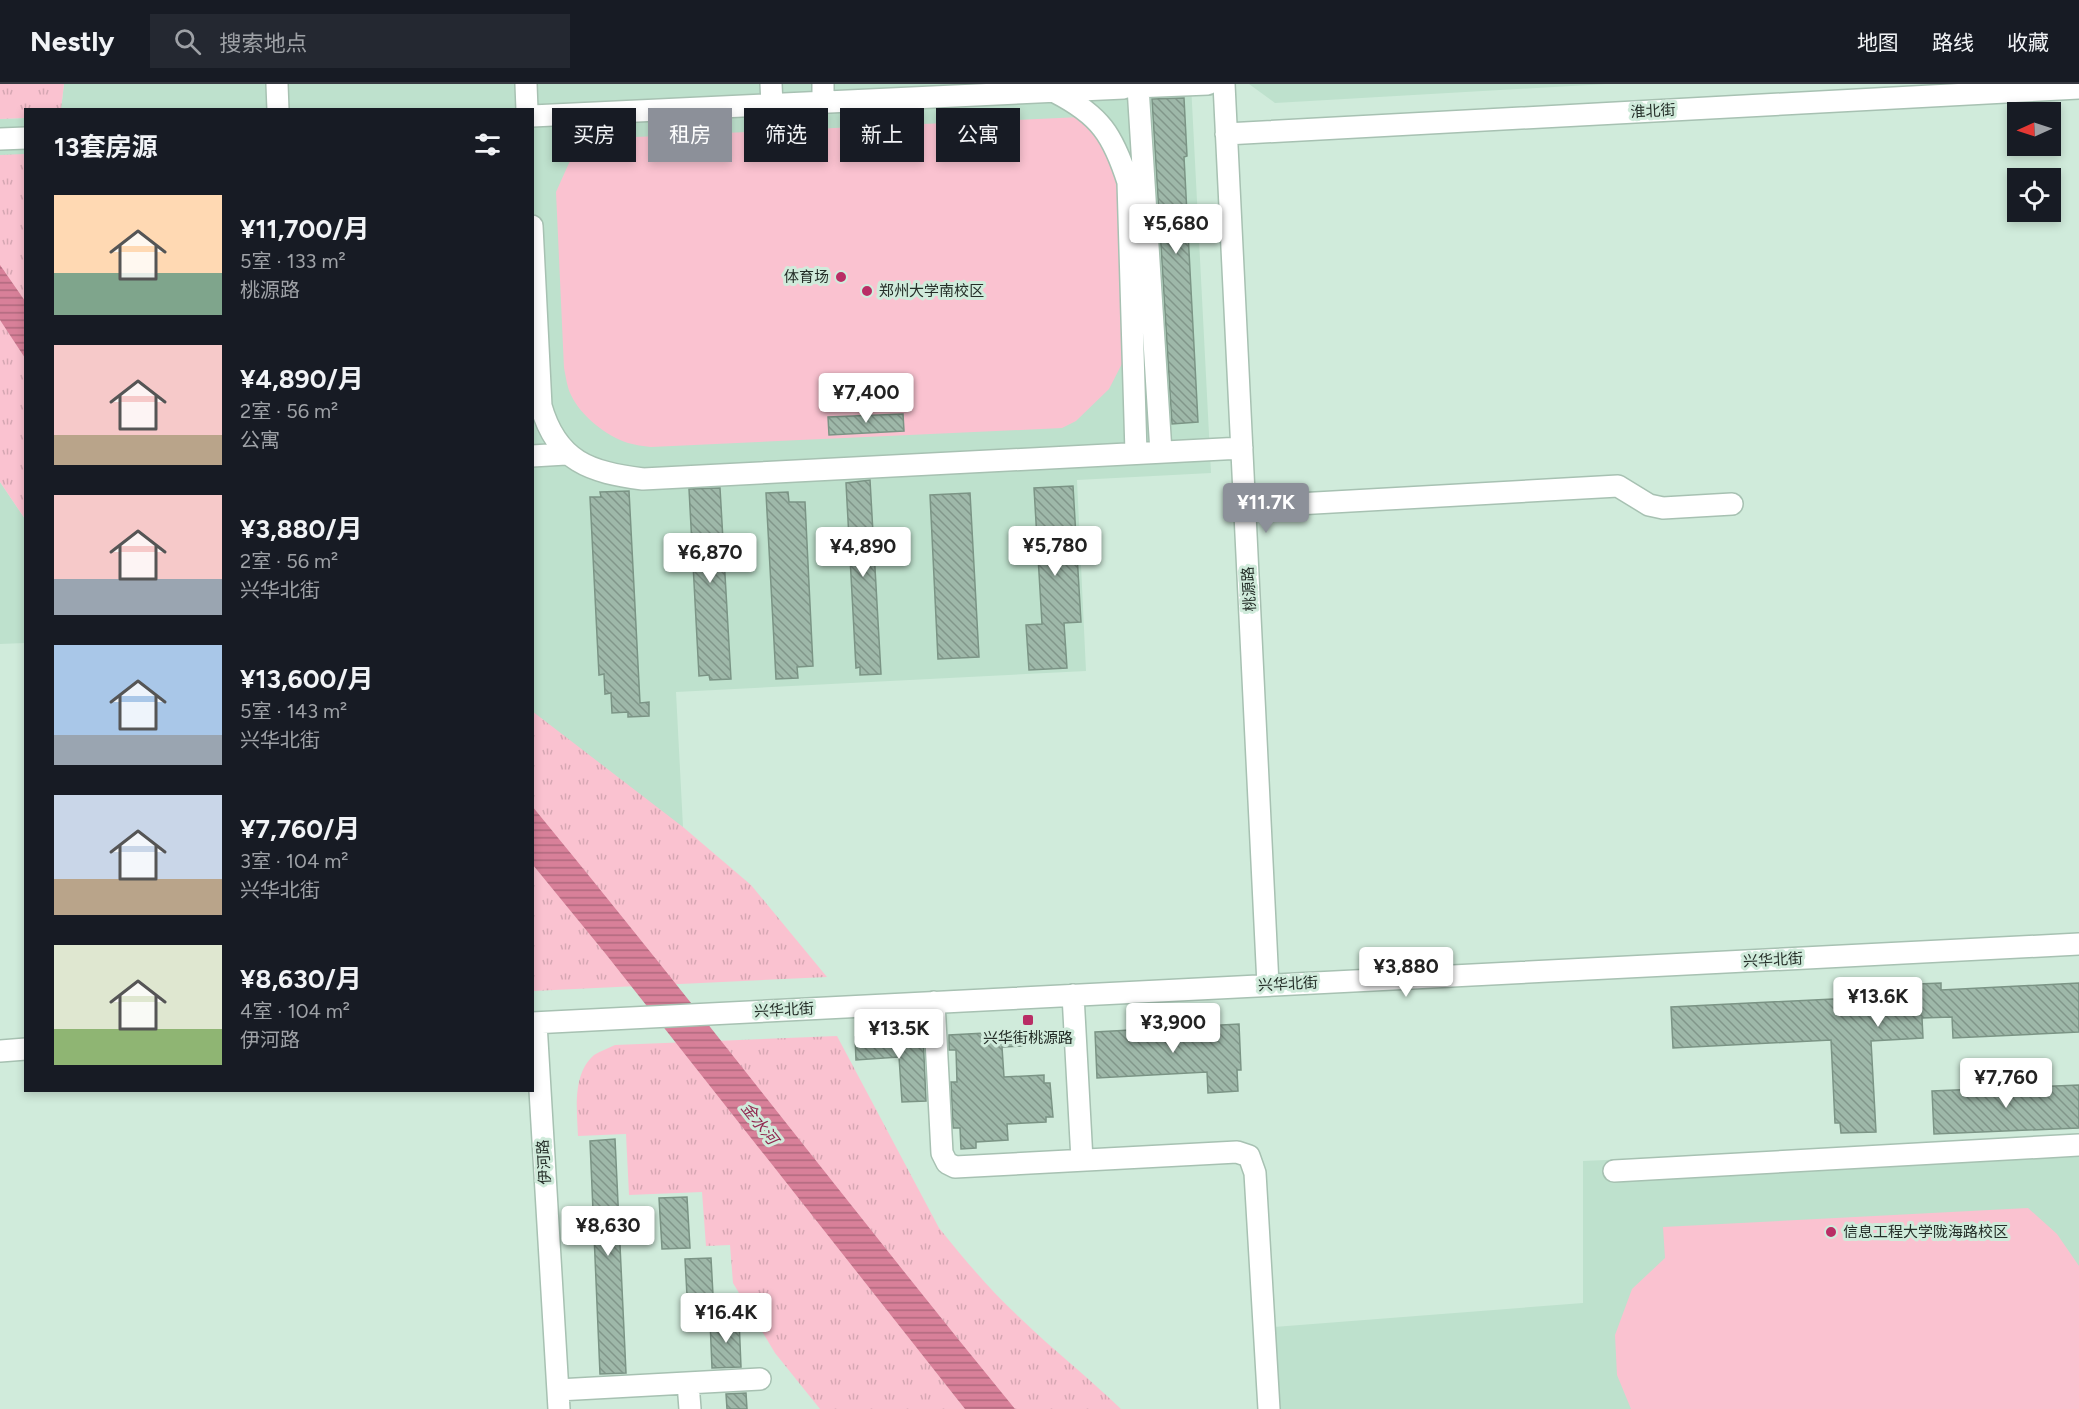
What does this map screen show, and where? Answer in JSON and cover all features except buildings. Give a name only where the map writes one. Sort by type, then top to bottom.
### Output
[{"type":"street","points":[[277,84],[278,108]]},
{"type":"street","points":[[526,84],[527,108]]},
{"type":"street","points":[[771,84],[772,105]]},
{"type":"street","points":[[534,116],[772,105],[823,93],[1054,92],[1091,87],[1208,84]]},
{"type":"street","name":"桃源路","points":[[1224,84],[1268,985]]},
{"type":"street","points":[[1132,87],[1161,452]]},
{"type":"street","name":"淮北街","points":[[1226,134],[2079,88]]},
{"type":"street","points":[[1054,92],[1074,101],[1103,126],[1118,151],[1128,182],[1136,453]]},
{"type":"street","points":[[0,139],[24,138]]},
{"type":"street","points":[[534,265],[541,406],[556,440],[566,454],[607,474],[643,479],[1242,448]]},
{"type":"street","points":[[534,456],[566,454]]},
{"type":"street","points":[[1245,507],[1618,486],[1649,505],[1663,508],[1732,504]]},
{"type":"street","name":"兴华北街","points":[[534,1023],[2079,945]]},
{"type":"street","points":[[1073,995],[1082,1160]]},
{"type":"street","points":[[934,1002],[942,1153],[947,1163],[955,1167],[1237,1152],[1249,1156],[1255,1173],[1269,1409]]},
{"type":"street","name":"伊河路","points":[[534,1023],[559,1399]]},
{"type":"street","points":[[0,1051],[24,1050]]},
{"type":"street","points":[[1614,1170],[2079,1145]]},
{"type":"street","points":[[559,1399],[688,1383],[760,1378]]},
{"type":"street","points":[[688,1383],[690,1409]]},
{"type":"shaded area","name":"郑州大学南校区","points":[[64,84],[1191,84],[1211,473],[1077,480],[1086,671],[676,692],[683,827],[646,829],[534,753],[534,108],[61,108]]},
{"type":"shaded area","points":[[1249,84],[1606,84],[1275,103]]},
{"type":"shaded area","points":[[24,118],[24,231],[0,161],[0,119]]},
{"type":"shaded area","points":[[0,482],[24,518],[24,643],[0,644]]},
{"type":"shaded area","name":"信息工程大学陇海路校区","points":[[2079,1139],[2079,1409],[1276,1409],[1274,1327],[1583,1303],[1583,1161]]},
{"type":"green space","points":[[0,84],[64,84],[61,108],[24,108],[24,118],[0,119]]},
{"type":"green space","name":"体育场","points":[[1081,117],[1096,129],[1119,179],[1127,354],[1109,389],[1076,421],[1062,428],[651,447],[620,440],[588,418],[575,403],[564,368],[556,192],[570,162],[636,162],[636,137],[648,136],[648,162],[732,162],[732,133],[744,132],[744,162],[828,162],[828,128],[840,128],[840,162],[924,162],[924,124],[936,124],[936,162],[1020,162],[1020,120]]},
{"type":"green space","points":[[24,154],[24,518],[0,482],[0,155]]},
{"type":"green space","points":[[534,713],[683,827],[751,885],[827,977],[534,991]]},
{"type":"green space","points":[[837,1036],[939,1228],[1008,1307],[1121,1409],[820,1409],[775,1353],[733,1283],[730,1245],[706,1246],[702,1192],[629,1195],[626,1134],[578,1136],[577,1093],[582,1072],[594,1055],[615,1045]]},
{"type":"green space","points":[[2028,1208],[2057,1234],[2079,1266],[2079,1409],[1631,1409],[1617,1375],[1615,1335],[1632,1289],[1665,1258],[1663,1227]]},
{"type":"water","points":[[0,265],[24,300],[24,356],[0,320]]},
{"type":"water","name":"金水河","points":[[534,808],[1015,1409],[965,1409],[534,866]]},
{"type":"place","name":"体育场","points":[[841,277]]},
{"type":"place","name":"郑州大学南校区","points":[[867,291]]},
{"type":"place","name":"兴华街桃源路","points":[[1028,1020]]},
{"type":"place","name":"信息工程大学陇海路校区","points":[[1831,1232]]}]
